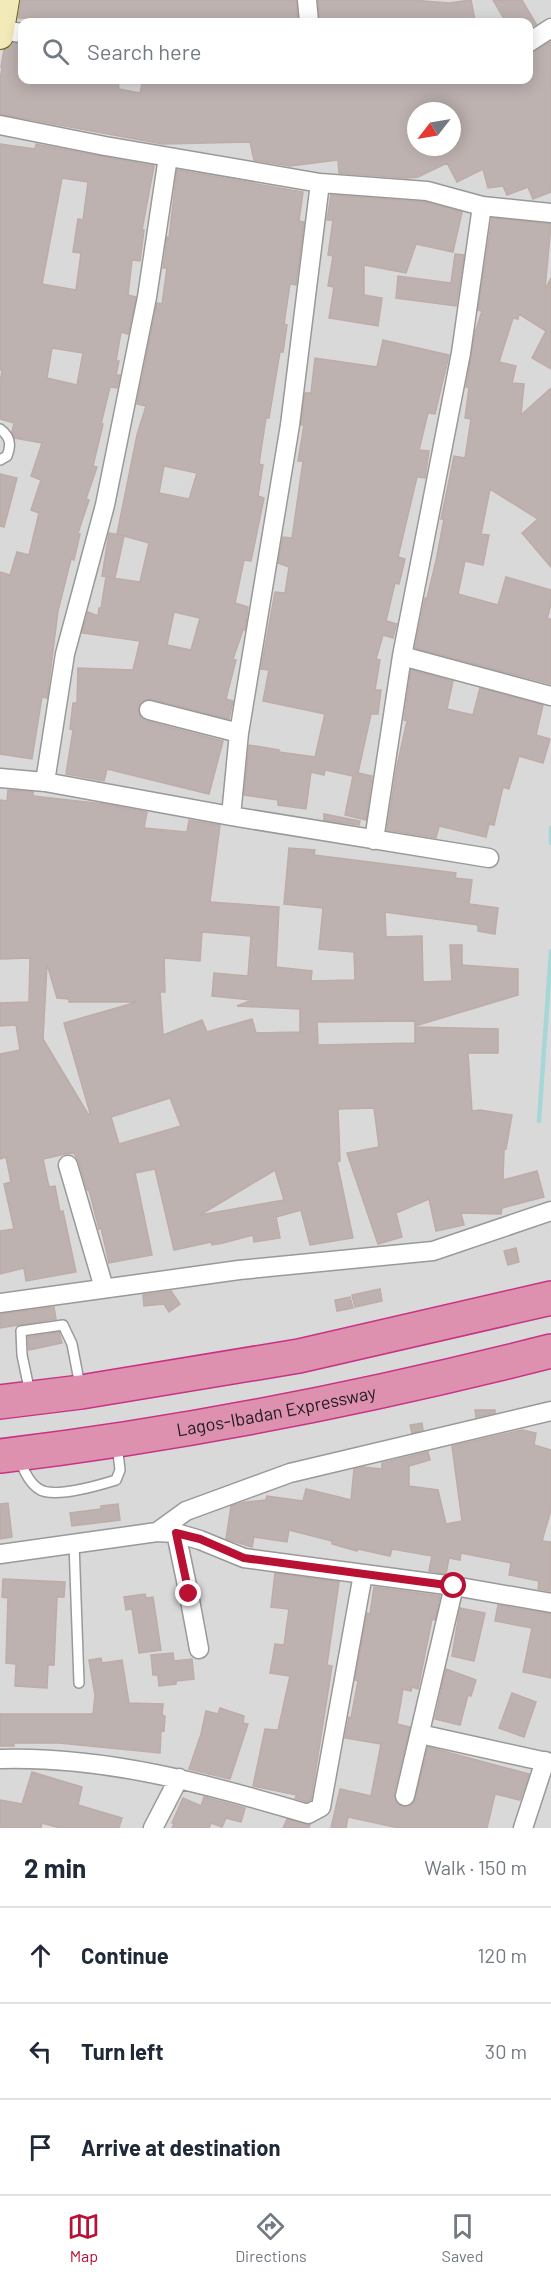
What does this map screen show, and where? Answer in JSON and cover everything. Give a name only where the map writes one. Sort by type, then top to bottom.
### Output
[{"type":"highway","points":[[15,1400],[81,1392],[299,1356],[551,1298]]},
{"type":"highway","name":"Lagos-Ibadan Expressway","points":[[8,1455],[117,1442],[316,1407],[551,1351]]},
{"type":"main road","points":[[6,0],[8,33]]},
{"type":"street","points":[[307,0],[309,18]]},
{"type":"street","points":[[533,40],[551,28]]},
{"type":"street","points":[[0,125],[320,183],[427,191],[482,206],[551,213]]},
{"type":"street","points":[[45,782],[65,654],[105,505],[147,297],[168,157]]},
{"type":"street","points":[[231,816],[240,732],[290,425],[320,183]]},
{"type":"street","points":[[374,840],[402,656],[461,353],[482,206]]},
{"type":"street","points":[[402,656],[551,696]]},
{"type":"street","points":[[149,710],[240,732]]},
{"type":"street","points":[[0,778],[45,782],[231,816],[489,858]]},
{"type":"street","points":[[68,1165],[104,1288]]},
{"type":"street","points":[[0,1303],[239,1270],[434,1251],[551,1211]]},
{"type":"street","points":[[166,1533],[186,1511],[290,1473],[551,1412]]},
{"type":"street","points":[[166,1533],[189,1594],[199,1649]]},
{"type":"street","points":[[0,1554],[166,1533],[200,1539],[244,1558],[454,1586],[551,1603]]},
{"type":"street","points":[[0,1759],[81,1761],[179,1778],[308,1814],[321,1807],[363,1574]]},
{"type":"street","points":[[405,1796],[454,1586]]},
{"type":"street","points":[[420,1734],[548,1762],[524,1828]]},
{"type":"street","points":[[153,1828],[179,1778]]},
{"type":"lane","points":[[0,429],[7,434],[10,442],[7,456],[0,460]]},
{"type":"lane","points":[[15,1400],[23,1347],[21,1331],[63,1325],[72,1344],[81,1392]]},
{"type":"lane","points":[[8,1455],[38,1489],[49,1493],[98,1486],[117,1480],[120,1470],[117,1442]]},
{"type":"lane","points":[[74,1543],[79,1683]]},
{"type":"shaded area","points":[[0,0],[551,0],[551,1828],[0,1828]]},
{"type":"building","points":[[21,0],[296,0],[298,18],[39,18],[18,18]]},
{"type":"building","points":[[318,0],[412,0],[449,3],[471,0],[475,18],[320,18]]},
{"type":"building","points":[[493,0],[522,0],[532,18],[504,18]]},
{"type":"building","points":[[551,41],[551,192],[533,199],[528,187],[507,195],[503,186],[488,188],[483,169],[457,182],[447,163],[418,177],[339,173],[338,160],[290,166],[254,160],[250,142],[162,144],[0,114],[0,81],[4,50],[13,43],[18,44],[18,84],[118,84],[119,89],[140,93],[142,84],[533,84],[533,51]]},
{"type":"building","points":[[0,144],[35,149],[36,144],[154,166],[142,230],[144,230],[140,261],[132,260],[128,295],[136,297],[128,334],[121,332],[116,361],[119,361],[116,375],[120,375],[117,388],[110,387],[93,466],[97,467],[86,499],[89,500],[78,533],[80,534],[74,560],[71,559],[58,611],[47,698],[42,697],[32,759],[0,754],[0,572],[10,575],[17,552],[29,555],[39,513],[31,510],[41,480],[31,476],[42,443],[15,438],[12,432],[14,423],[0,419],[2,370],[0,370]],"holes":[[[62,178],[88,182],[83,220],[78,219],[73,252],[81,253],[76,290],[42,284]],[[52,348],[83,353],[77,385],[47,378]]]},
{"type":"building","points":[[177,170],[303,192],[299,221],[304,222],[296,285],[290,284],[284,324],[287,325],[283,352],[280,352],[259,464],[263,465],[258,496],[264,498],[251,561],[244,560],[235,603],[248,607],[245,630],[243,630],[233,659],[236,660],[226,699],[233,701],[229,719],[151,699],[141,702],[138,708],[141,718],[146,721],[223,741],[209,794],[107,769],[104,781],[66,774],[73,730],[70,729],[73,703],[77,703],[78,668],[133,670],[140,641],[82,633],[88,612],[98,616],[106,577],[140,582],[149,543],[117,534],[137,435],[146,406],[137,404],[157,303],[162,304],[167,268],[163,268],[167,237],[169,238]],"holes":[[[164,466],[197,473],[189,499],[159,493]],[[174,612],[200,618],[191,650],[167,645]]]},
{"type":"building","points":[[331,195],[425,202],[462,212],[453,252],[416,244],[406,273],[364,265],[364,295],[382,298],[378,326],[329,318],[334,287],[328,286],[333,256],[328,255],[333,220],[327,220]]},
{"type":"building","points":[[492,218],[551,224],[545,289],[551,278],[551,369],[532,358],[546,331],[519,314],[518,319],[513,318],[499,362],[516,366],[512,383],[524,384],[521,415],[551,388],[551,567],[522,533],[538,519],[490,489],[481,534],[489,535],[483,565],[465,561],[458,594],[498,605],[506,577],[551,590],[551,604],[547,619],[551,619],[551,684],[415,648],[425,598],[427,598],[436,561],[444,519],[441,519],[454,456],[465,458],[471,419],[465,418],[469,388],[466,387],[475,333],[482,311],[478,310]]},
{"type":"building","points":[[455,254],[464,255],[456,306],[396,298],[398,276],[451,283]]},
{"type":"building","points":[[383,340],[449,355],[435,414],[428,413],[419,450],[429,451],[425,478],[417,477],[398,557],[405,559],[399,584],[395,583],[386,621],[397,624],[393,638],[383,635],[376,659],[380,660],[375,690],[381,690],[378,714],[371,714],[358,773],[372,776],[366,820],[345,815],[353,776],[325,770],[324,775],[311,772],[306,809],[278,805],[278,800],[244,795],[249,745],[315,757],[325,714],[263,701],[269,670],[261,669],[275,592],[285,593],[289,567],[278,563],[283,537],[292,538],[303,461],[298,461],[304,425],[301,425],[305,393],[311,393],[315,358],[377,367]]},
{"type":"building","points":[[0,474],[17,478],[4,527],[0,526]]},
{"type":"building","points":[[109,533],[124,536],[115,578],[102,576]]},
{"type":"building","points":[[411,670],[453,681],[447,709],[473,715],[480,688],[543,705],[536,735],[550,739],[543,763],[519,756],[509,789],[503,787],[494,825],[489,824],[486,837],[439,826],[436,838],[387,830],[407,721],[404,720]]},
{"type":"building","points":[[8,790],[33,792],[33,796],[104,804],[147,812],[144,828],[187,832],[189,820],[220,825],[210,902],[279,907],[276,967],[312,971],[311,981],[355,980],[354,952],[319,949],[323,908],[284,904],[289,848],[315,850],[314,855],[456,873],[455,878],[472,880],[469,904],[498,908],[495,934],[478,931],[478,925],[385,912],[386,937],[422,936],[423,982],[452,981],[450,945],[462,945],[462,965],[518,969],[518,995],[415,1026],[415,1021],[317,1022],[318,1045],[415,1043],[415,1027],[498,1029],[498,1053],[468,1053],[472,1111],[512,1115],[506,1149],[504,1149],[503,1180],[537,1171],[544,1197],[502,1208],[501,1214],[461,1213],[464,1225],[436,1231],[429,1199],[396,1213],[402,1237],[378,1244],[347,1153],[379,1147],[374,1108],[338,1109],[340,1161],[337,1162],[353,1238],[310,1245],[301,1210],[276,1217],[280,1238],[254,1242],[253,1235],[223,1243],[212,1245],[211,1242],[174,1250],[155,1169],[135,1173],[152,1255],[109,1263],[89,1190],[87,1190],[74,1153],[43,1159],[49,1187],[55,1186],[60,1212],[63,1211],[76,1272],[26,1281],[24,1268],[0,1274],[0,1231],[14,1229],[4,1184],[11,1182],[6,1157],[0,1159],[0,1054],[20,1050],[16,1025],[0,1026],[0,1003],[29,1002],[30,958],[0,959],[0,800],[7,801]],"holes":[[[202,932],[251,936],[248,976],[214,973],[212,996],[252,1000],[237,1006],[300,1009],[300,1032],[256,1033],[252,1019],[207,1032],[202,1020],[163,1035],[160,992],[165,992],[164,958],[200,961]],[[47,964],[57,998],[69,999],[69,1002],[137,1002],[64,1023],[90,1113],[88,1114],[43,1039]],[[170,1098],[181,1126],[119,1144],[111,1117]],[[275,1170],[284,1200],[200,1215]]]},
{"type":"building","points":[[324,814],[360,821],[359,825],[324,820]]},
{"type":"building","points":[[516,1248],[519,1262],[508,1265],[504,1251]]},
{"type":"building","points":[[380,1289],[382,1301],[355,1307],[352,1295]]},
{"type":"building","points":[[171,1291],[180,1304],[169,1312],[164,1304],[144,1306],[143,1295]]},
{"type":"building","points":[[350,1297],[353,1308],[337,1311],[335,1300]]},
{"type":"building","points":[[54,1307],[56,1319],[0,1328],[0,1314]]},
{"type":"building","points":[[59,1332],[62,1343],[29,1350],[28,1337]]},
{"type":"building","points":[[475,1410],[495,1410],[495,1413],[476,1417]]},
{"type":"building","points":[[422,1423],[423,1430],[412,1433],[410,1425]]},
{"type":"building","points":[[522,1430],[536,1433],[534,1445],[551,1450],[551,1510],[542,1541],[551,1542],[550,1591],[538,1589],[539,1581],[509,1575],[511,1563],[461,1553],[460,1560],[449,1558],[446,1574],[429,1571],[432,1556],[392,1549],[390,1556],[358,1549],[357,1551],[332,1544],[332,1541],[289,1530],[287,1542],[254,1537],[252,1547],[226,1539],[231,1506],[266,1500],[267,1496],[303,1501],[306,1489],[351,1500],[354,1469],[363,1467],[382,1469],[382,1463],[428,1452],[430,1460],[409,1466],[409,1486],[438,1490],[446,1524],[462,1521],[452,1446]]},
{"type":"building","points":[[8,1503],[12,1537],[0,1539],[0,1504]]},
{"type":"building","points":[[118,1504],[120,1520],[72,1526],[70,1513]]},
{"type":"building","points":[[275,1573],[339,1582],[327,1665],[332,1666],[311,1800],[307,1802],[295,1798],[297,1795],[253,1786],[265,1729],[278,1730],[290,1676],[270,1673],[275,1644],[284,1645],[289,1609],[271,1607]]},
{"type":"building","points":[[3,1579],[65,1582],[64,1597],[57,1597],[54,1665],[48,1665],[47,1688],[15,1686],[16,1664],[6,1663],[8,1598],[2,1597]]},
{"type":"building","points":[[374,1587],[440,1596],[435,1620],[432,1619],[418,1689],[412,1687],[411,1691],[403,1689],[397,1724],[410,1727],[394,1800],[403,1807],[414,1803],[428,1747],[529,1774],[520,1800],[495,1794],[487,1828],[399,1828],[348,1817],[346,1828],[331,1828],[340,1789],[371,1796],[381,1744],[345,1738],[349,1717],[351,1718],[358,1681],[355,1680]]},
{"type":"building","points":[[145,1594],[146,1598],[153,1597],[161,1650],[139,1653],[132,1609],[126,1610],[124,1597]]},
{"type":"building","points":[[498,1605],[551,1614],[551,1678],[523,1672],[532,1628],[495,1621]]},
{"type":"building","points":[[460,1608],[485,1613],[474,1661],[452,1656]]},
{"type":"building","points":[[173,1653],[174,1661],[192,1659],[194,1679],[159,1686],[158,1675],[153,1675],[151,1655]]},
{"type":"building","points":[[101,1658],[102,1663],[122,1660],[129,1703],[163,1704],[162,1715],[165,1716],[164,1731],[161,1730],[160,1753],[59,1743],[14,1743],[14,1746],[0,1746],[0,1714],[93,1714],[95,1695],[89,1660]]},
{"type":"building","points":[[446,1669],[476,1680],[471,1696],[468,1695],[460,1725],[435,1719]]},
{"type":"building","points":[[512,1693],[536,1702],[524,1737],[499,1728]]},
{"type":"building","points":[[220,1708],[244,1716],[243,1723],[248,1724],[230,1779],[189,1769],[206,1711],[218,1714]]},
{"type":"building","points":[[32,1772],[82,1787],[78,1805],[122,1818],[119,1828],[60,1828],[42,1823],[41,1828],[0,1828],[0,1800],[22,1804]]},
{"type":"building","points":[[204,1797],[245,1808],[241,1822],[226,1818],[222,1827],[211,1823],[209,1828],[172,1828],[183,1798],[201,1806]]},
{"type":"building","points":[[287,1819],[310,1824],[309,1828],[283,1828]]},
{"type":"waterway","points":[[551,828],[551,843]]},
{"type":"waterway","points":[[539,1121],[551,951]]},
{"type":"route","points":[[189,1594],[176,1533],[200,1539],[244,1558],[290,1566],[454,1586]]}]
